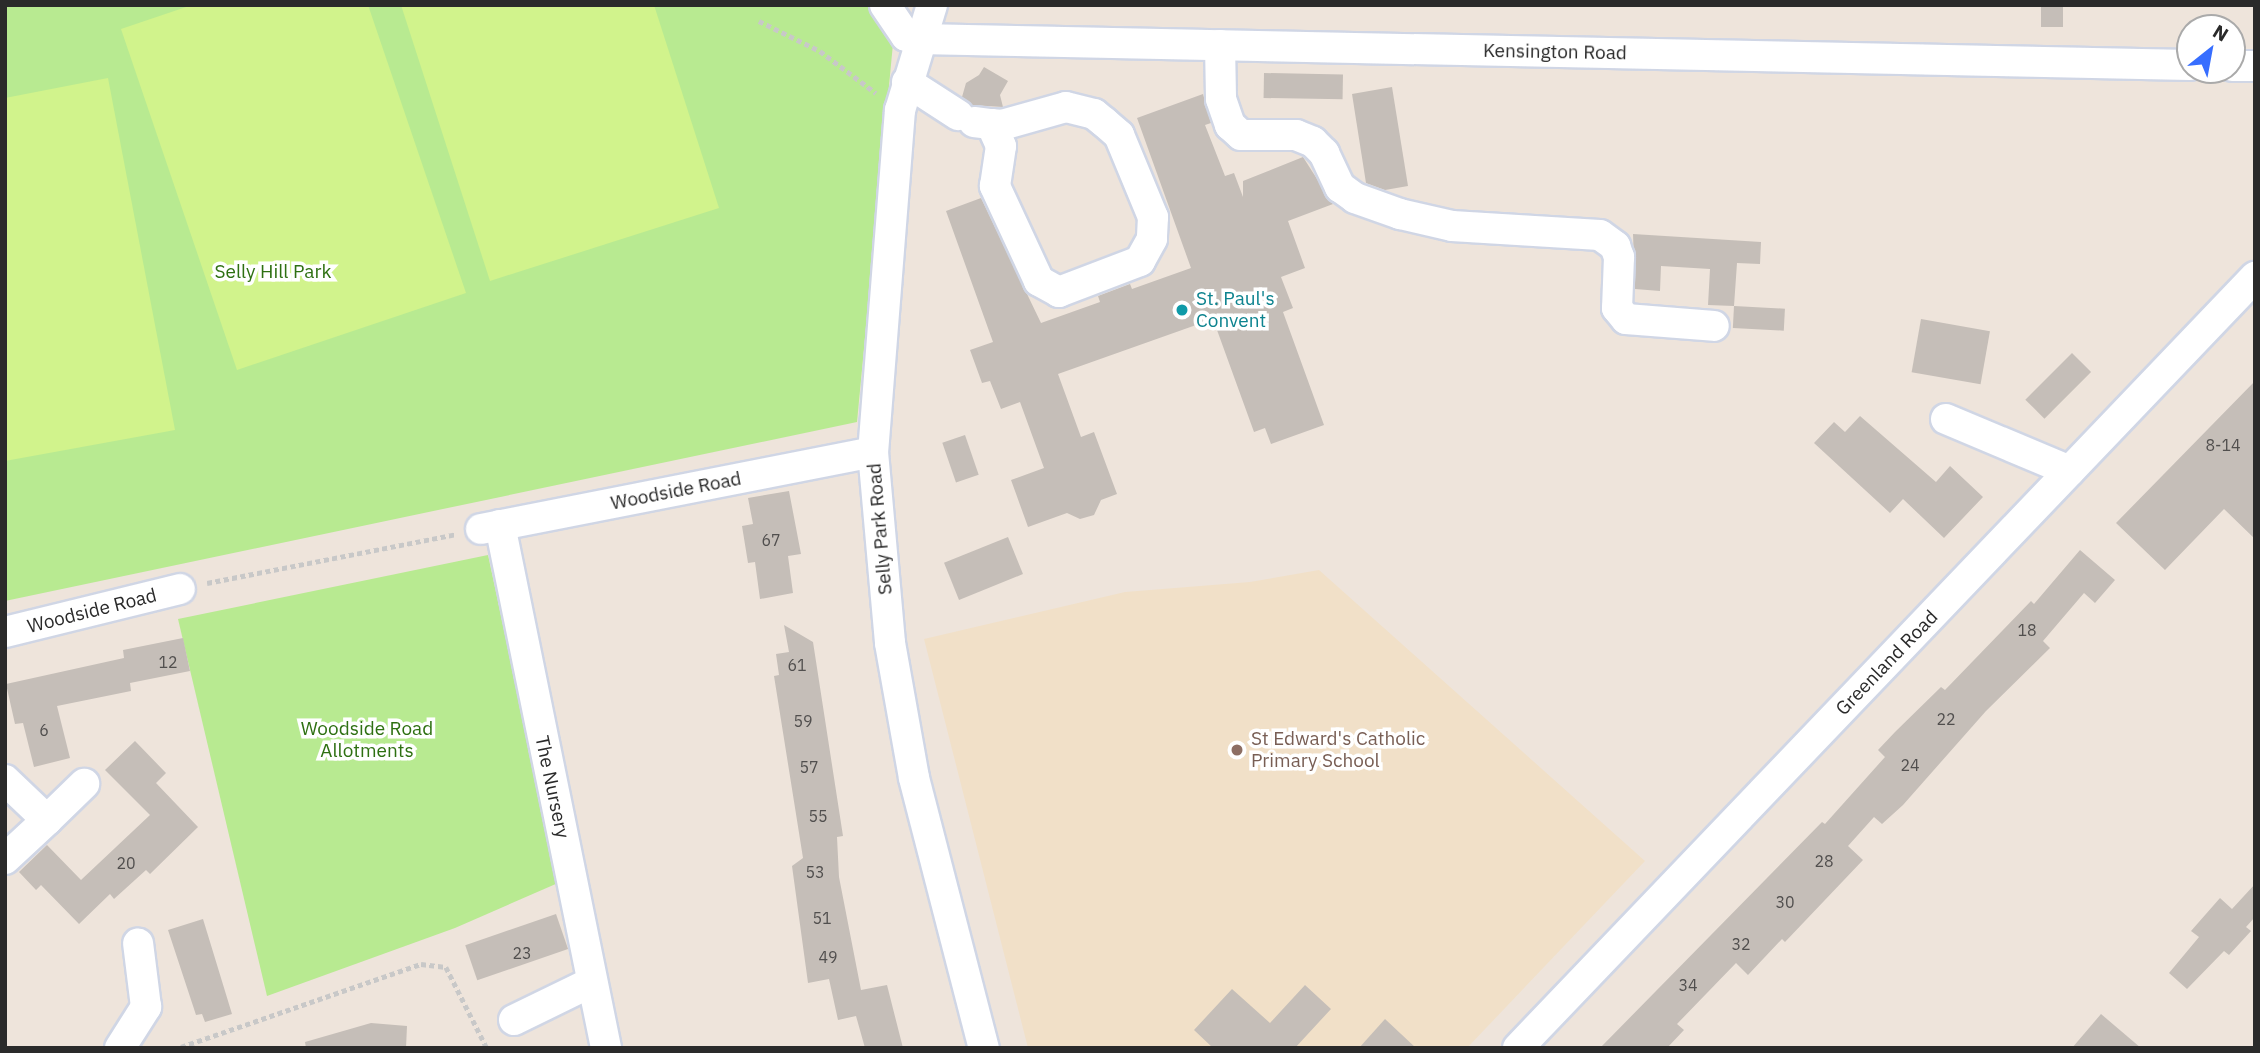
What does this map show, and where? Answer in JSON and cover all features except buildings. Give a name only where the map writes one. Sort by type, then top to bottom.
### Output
[{"type":"street","points":[[885,5],[906,36],[919,39]]},
{"type":"street","name":"Selly Park Road","points":[[932,5],[903,96],[873,453],[890,643],[915,778],[984,1048]]},
{"type":"street","name":"Kensington Road","points":[[919,39],[2176,65]]},
{"type":"street","points":[[1220,45],[1222,99],[1230,125],[1241,135],[1296,135],[1313,142],[1324,153],[1340,187],[1355,198],[1400,214],[1452,226],[1600,235],[1615,246],[1619,257],[1617,308],[1626,319],[1714,326]]},
{"type":"street","points":[[903,96],[974,120],[1002,125],[1066,107],[1094,114],[1119,135],[1153,217],[1152,239],[1140,261],[1059,292],[1039,281],[995,186],[1001,146],[974,120]]},
{"type":"street","name":"Greenland Road","points":[[1518,1048],[2255,277]]},
{"type":"street","points":[[1946,419],[2070,471]]},
{"type":"street","name":"Woodside Road","points":[[490,527],[873,453]]},
{"type":"street","name":"The Nursery","points":[[490,527],[606,1048]]},
{"type":"street","name":"Woodside Road","points":[[5,632],[180,589]]},
{"type":"street","points":[[5,780],[47,820]]},
{"type":"street","points":[[5,859],[84,784]]},
{"type":"street","points":[[120,1048],[146,1007],[138,943]]},
{"type":"street","points":[[514,1020],[592,982]]},
{"type":"path","points":[[759,21],[903,96]]},
{"type":"path","points":[[209,582],[490,527]]},
{"type":"path","points":[[181,1047],[421,964],[446,967],[487,1048]]},
{"type":"shaded area","name":"St Edward's Catholic Primary School","points":[[1319,570],[1645,861],[1467,1048],[1028,1048],[924,639],[1125,592],[1250,582]]},
{"type":"green space","name":"Selly Hill Park","points":[[5,5],[875,5],[894,33],[857,422],[5,601]]},
{"type":"green space","points":[[192,5],[368,5],[466,293],[237,370],[121,29]]},
{"type":"green space","points":[[401,5],[654,5],[719,208],[490,281]]},
{"type":"green space","points":[[108,78],[175,430],[5,461],[5,98]]},
{"type":"green space","name":"Woodside Road Allotments","points":[[488,555],[558,883],[455,928],[267,996],[178,619]]},
{"type":"place","name":"St. Paul's Convent","points":[[1182,310]]},
{"type":"place","name":"St Edward's Catholic Primary School","points":[[1237,750]]}]
